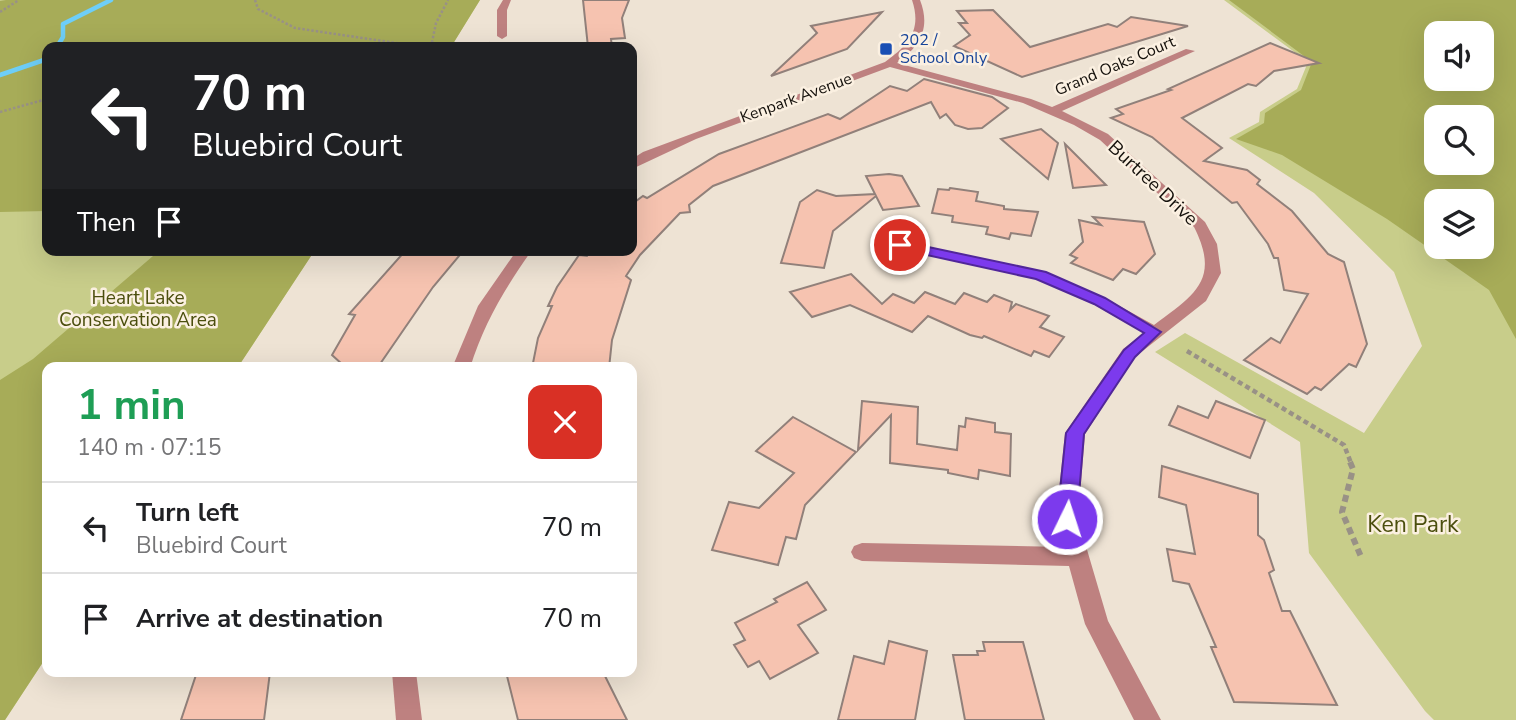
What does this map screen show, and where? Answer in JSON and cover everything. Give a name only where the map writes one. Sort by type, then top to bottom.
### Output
[{"type":"street","points":[[502,39],[502,10],[508,0]]},
{"type":"street","name":"Kenpark Avenue","points":[[637,162],[647,155],[889,64],[908,50],[920,31],[922,14],[916,0]]},
{"type":"street","name":"Grand Oaks Court","points":[[1053,111],[1190,51]]},
{"type":"street","name":"Burtree Drive","points":[[889,64],[951,79],[1053,111],[1104,137],[1200,225],[1210,244],[1213,273],[1200,298],[1129,353],[1075,433],[1067,519],[1097,624],[1148,720]]},
{"type":"street","points":[[637,150],[647,155]]},
{"type":"street","points":[[900,245],[1041,275],[1099,301],[1154,332]]},
{"type":"street","points":[[463,362],[474,327],[499,284],[520,256]]},
{"type":"street","points":[[862,552],[1078,557]]},
{"type":"street","points":[[405,677],[410,720]]},
{"type":"path","points":[[0,12],[19,0]]},
{"type":"path","points":[[255,0],[258,9],[270,15],[276,22],[295,28],[390,42]]},
{"type":"path","points":[[432,42],[436,23],[448,0]]},
{"type":"path","points":[[487,42],[502,39]]},
{"type":"path","points":[[0,112],[42,100]]},
{"type":"path","points":[[1187,351],[1344,445],[1353,468],[1342,512],[1362,559]]},
{"type":"green space","name":"Heart Lake Conservation Area","points":[[0,0],[480,0],[454,42],[42,42],[42,256],[311,256],[241,362],[42,362],[42,664],[5,720],[0,720]]},
{"type":"green space","points":[[480,0],[454,42],[42,42],[42,211],[0,212],[0,1]]},
{"type":"green space","name":"Ken Park","points":[[1224,0],[1516,0],[1516,720],[1434,720],[1425,711],[1309,553],[1300,442],[1155,352],[1185,333],[1364,433],[1422,346],[1394,272],[1314,193],[1229,138],[1259,122],[1260,112],[1297,89],[1308,62]]},
{"type":"green space","points":[[1229,0],[1516,0],[1516,339],[1489,290],[1444,259],[1494,259],[1494,189],[1424,189],[1424,245],[1282,155],[1236,139],[1264,123],[1265,113],[1301,90],[1312,62]]},
{"type":"green space","points":[[153,256],[311,256],[241,362],[42,362],[42,664],[5,720],[0,720],[0,380],[33,359]]},
{"type":"building","points":[[583,0],[629,0],[622,18],[625,38],[611,39],[611,42],[587,42]]},
{"type":"building","points":[[993,10],[1030,47],[1108,24],[1117,27],[1131,17],[1188,26],[1022,77],[954,46],[970,35],[959,23],[967,23],[957,11]]},
{"type":"building","points":[[882,12],[847,49],[771,76],[817,33],[811,26]]},
{"type":"building","points":[[1270,43],[1319,63],[1274,71],[1256,86],[1248,84],[1182,118],[1222,148],[1204,161],[1247,170],[1260,180],[1257,184],[1292,211],[1328,254],[1344,262],[1367,344],[1356,367],[1349,364],[1321,390],[1315,387],[1307,394],[1244,360],[1271,338],[1280,343],[1308,294],[1284,290],[1278,258],[1274,258],[1268,244],[1237,202],[1232,203],[1152,137],[1111,118],[1123,114],[1116,109],[1171,90],[1168,89]]},
{"type":"building","points":[[924,79],[992,97],[1008,108],[982,128],[968,129],[955,125],[946,114],[940,118],[931,102],[713,186],[689,205],[690,212],[680,213],[640,255],[626,276],[631,280],[612,340],[610,362],[533,362],[538,338],[552,306],[548,306],[557,287],[578,256],[637,256],[637,200],[643,196],[647,198],[719,154],[828,114],[840,119],[890,86],[907,91]]},
{"type":"building","points":[[1041,129],[1058,143],[1048,179],[1001,139]]},
{"type":"building","points":[[1065,144],[1106,185],[1073,188]]},
{"type":"building","points":[[866,176],[902,176],[919,206],[883,210],[876,196],[833,231],[824,268],[781,263],[800,202],[817,190],[836,196],[875,194]]},
{"type":"building","points":[[938,189],[978,192],[976,201],[1004,206],[1004,209],[1038,212],[1031,236],[1011,233],[1009,239],[986,234],[988,227],[952,222],[953,216],[932,213]]},
{"type":"building","points":[[1093,217],[1144,222],[1155,254],[1136,274],[1123,269],[1113,280],[1071,263],[1077,258],[1070,255],[1083,242],[1079,220],[1101,225]]},
{"type":"building","points":[[401,256],[459,256],[433,287],[381,362],[340,362],[332,355],[355,315],[349,314]]},
{"type":"building","points":[[851,274],[882,304],[893,294],[914,303],[925,292],[955,304],[964,293],[987,302],[994,295],[1012,302],[1010,310],[1016,304],[1049,316],[1040,327],[1064,337],[1049,357],[1034,351],[1031,356],[984,336],[982,338],[970,335],[928,316],[912,332],[850,305],[812,317],[790,292]]},
{"type":"building","points":[[862,401],[918,407],[917,444],[957,450],[959,426],[965,427],[966,418],[995,423],[995,432],[1011,434],[1010,476],[979,470],[978,479],[948,473],[948,470],[890,463],[891,415],[858,450]]},
{"type":"building","points":[[1216,401],[1265,420],[1250,458],[1169,425],[1178,406],[1208,418]]},
{"type":"building","points":[[793,417],[856,452],[805,505],[796,539],[786,537],[778,565],[712,550],[729,502],[759,508],[794,473],[756,451]]},
{"type":"building","points":[[1162,466],[1258,494],[1258,535],[1264,540],[1274,570],[1269,573],[1282,611],[1290,611],[1337,705],[1234,702],[1211,647],[1216,647],[1189,584],[1173,581],[1167,549],[1195,554],[1186,505],[1159,497]]},
{"type":"building","points":[[807,582],[826,610],[798,625],[818,653],[770,679],[759,661],[748,667],[734,645],[745,640],[735,623],[777,602],[774,599]]},
{"type":"building","points":[[889,641],[927,651],[915,720],[838,720],[854,656],[884,664]]},
{"type":"building","points":[[983,642],[1023,642],[1044,720],[965,720],[953,655],[978,655],[977,651],[985,651]]},
{"type":"building","points":[[195,677],[269,677],[264,720],[181,720]]},
{"type":"building","points":[[507,677],[606,677],[627,720],[518,720]]},
{"type":"waterway","points":[[60,42],[63,37],[63,24],[111,0]]},
{"type":"waterway","points":[[0,75],[42,61]]},
{"type":"place","name":"202 / School Only","points":[[886,49]]},
{"type":"route","points":[[900,245],[1041,275],[1099,301],[1154,332],[1129,353],[1075,433],[1067,519]]}]
